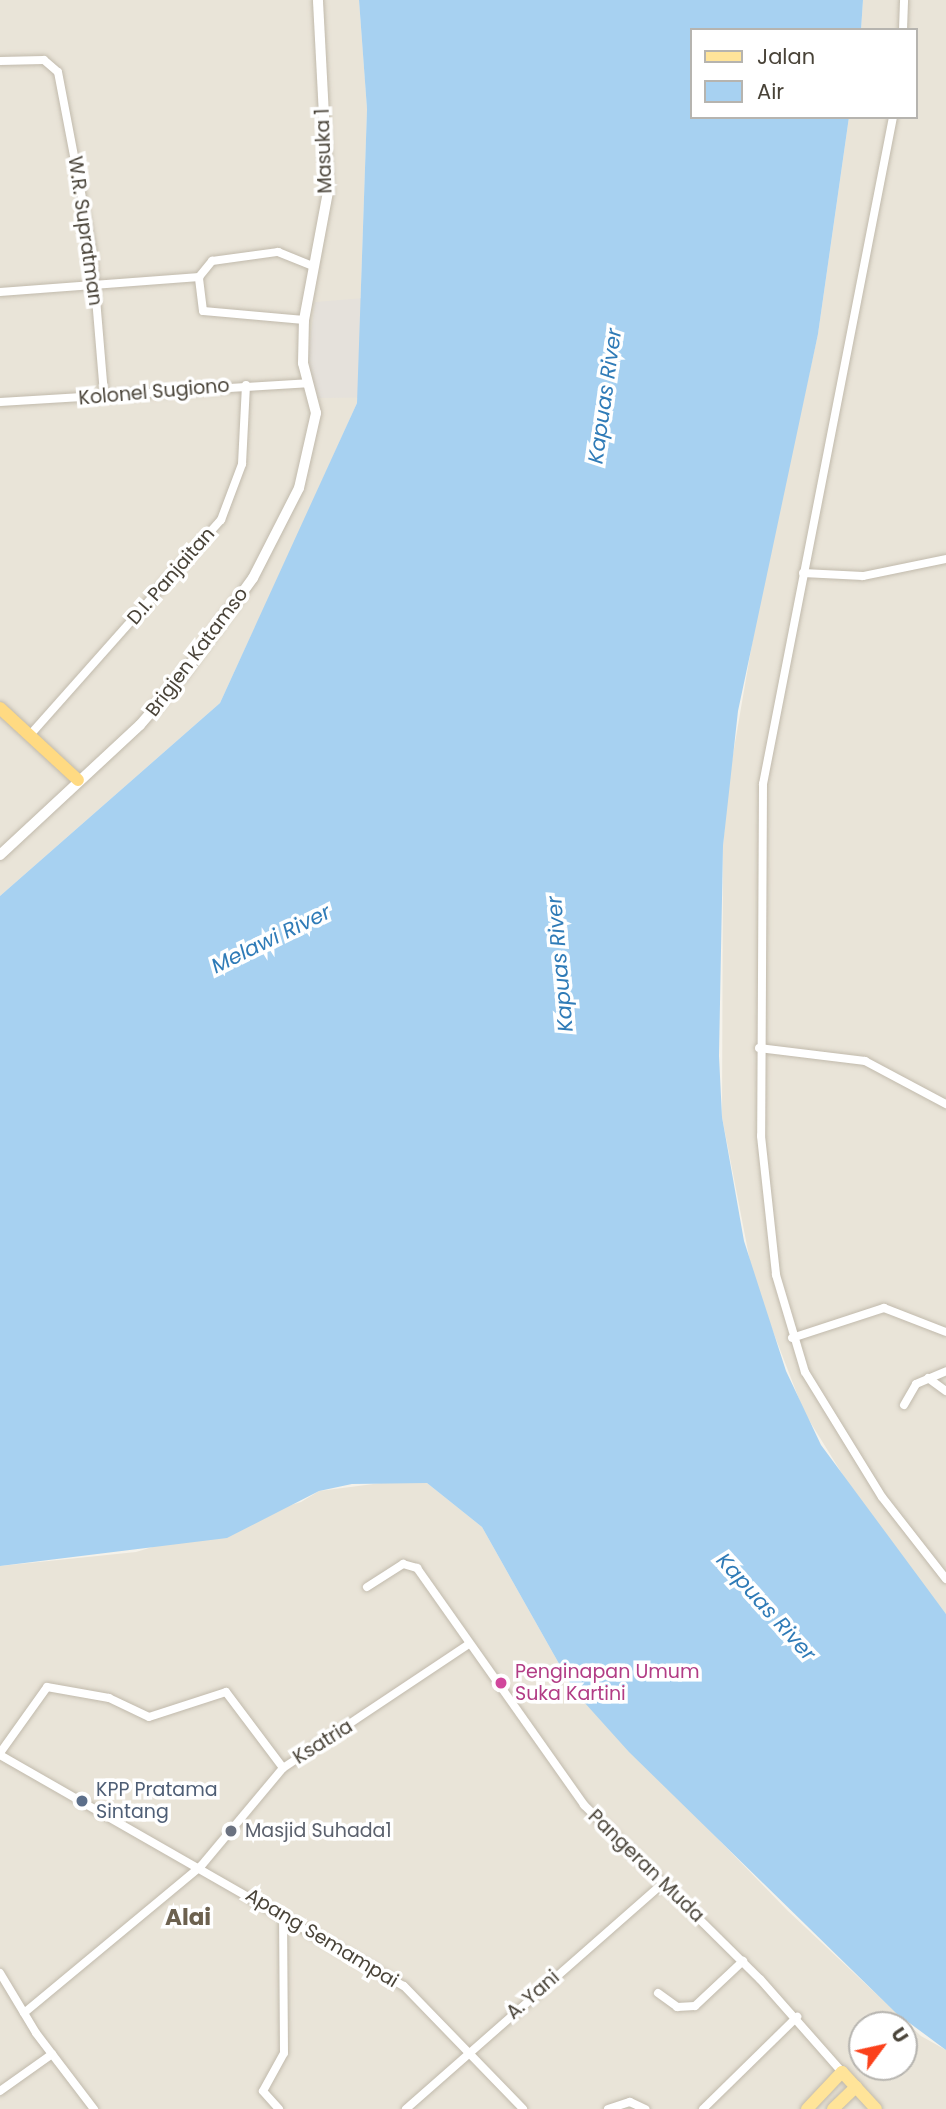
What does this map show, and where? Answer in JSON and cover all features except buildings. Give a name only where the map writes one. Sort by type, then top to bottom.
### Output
[{"type":"highway","points":[[0,708],[78,780]]},
{"type":"main road","points":[[807,2109],[842,2072],[876,2109]]},
{"type":"main road","points":[[833,2109],[856,2087]]},
{"type":"street","name":"Masuka 1","points":[[307,383],[304,320],[328,178],[318,0]]},
{"type":"street","points":[[903,28],[904,0]]},
{"type":"street","name":"W.R. Supratman","points":[[0,61],[35,59],[55,67],[95,285],[104,396]]},
{"type":"street","points":[[893,119],[775,702],[760,814],[759,1048],[766,1215],[792,1338],[805,1372],[849,1445],[946,1579]]},
{"type":"street","points":[[304,320],[203,311],[199,277],[212,261],[278,252],[313,261]]},
{"type":"street","points":[[0,292],[199,277]]},
{"type":"street","name":"Kolonel Sugiono","points":[[0,402],[307,383]]},
{"type":"street","name":"Brigjen Katamso","points":[[0,855],[78,780],[140,726],[203,650],[253,578],[309,460],[316,413],[307,383]]},
{"type":"street","name":"D.I. Panjaitan","points":[[30,736],[220,520],[242,464],[246,385]]},
{"type":"street","points":[[803,573],[863,576],[946,559]]},
{"type":"street","points":[[759,1048],[865,1061],[946,1104]]},
{"type":"street","points":[[792,1338],[884,1308],[946,1332]]},
{"type":"street","points":[[904,1405],[912,1388],[946,1371]]},
{"type":"street","points":[[928,1378],[946,1391]]},
{"type":"street","name":"Pangeran Muda","points":[[367,1587],[410,1564],[423,1575],[584,1805],[743,1961],[797,2017],[842,2072]]},
{"type":"street","name":"Ksatria","points":[[24,2013],[201,1866],[283,1768],[469,1644]]},
{"type":"street","points":[[0,1754],[47,1686],[109,1698],[149,1717],[226,1692],[283,1768]]},
{"type":"street","name":"Apang Semampai","points":[[0,1754],[201,1866],[283,1917],[404,1986],[470,2049],[523,2109]]},
{"type":"street","name":"A. Yani","points":[[406,2109],[470,2049],[663,1883]]},
{"type":"street","points":[[279,2109],[263,2091],[284,2053],[283,1917]]},
{"type":"street","points":[[658,1993],[677,2007],[695,2006],[743,1961]]},
{"type":"street","points":[[0,1973],[52,2054],[94,2109]]},
{"type":"street","points":[[703,2109],[797,2017]]},
{"type":"street","points":[[0,2091],[52,2054]]},
{"type":"street","points":[[608,2109],[630,2102],[645,2109]]},
{"type":"shaded area","points":[[0,0],[359,0],[367,109],[357,403],[220,703],[0,896]]},
{"type":"shaded area","points":[[863,0],[946,0],[946,1614],[862,1506],[804,1412],[754,1282],[722,1117],[723,846],[729,778],[760,597],[818,334],[849,119],[918,119],[918,28],[861,28]]},
{"type":"shaded area","points":[[414,294],[419,397],[316,398],[308,358],[315,302]]},
{"type":"shaded area","points":[[397,1481],[427,1483],[482,1527],[575,1692],[788,1911],[894,2011],[848,2011],[848,2081],[918,2081],[918,2033],[946,2050],[946,2109],[0,2109],[0,1566],[136,1552],[301,1502],[319,1491]]},
{"type":"water","points":[[359,0],[863,0],[861,28],[690,28],[690,119],[849,119],[818,334],[738,711],[723,846],[719,1056],[722,1117],[744,1241],[786,1371],[821,1445],[946,1614],[946,2050],[918,2029],[918,2011],[894,2011],[629,1752],[575,1692],[482,1527],[427,1483],[352,1484],[319,1491],[227,1538],[0,1566],[0,896],[220,703],[357,403],[367,109]]},
{"type":"place","name":"Penginapan Umum Suka Kartini","points":[[501,1683]]},
{"type":"place","name":"KPP Pratama Sintang","points":[[82,1801]]},
{"type":"place","name":"Masjid Suhada1","points":[[231,1831]]},
{"type":"district","name":"Alai","points":[[188,1917]]},
{"type":"water label","name":"Kapuas River","points":[[605,396]]},
{"type":"water label","name":"Melawi River","points":[[271,939]]},
{"type":"water label","name":"Kapuas River","points":[[560,964]]},
{"type":"water label","name":"Kapuas River","points":[[766,1607]]}]
